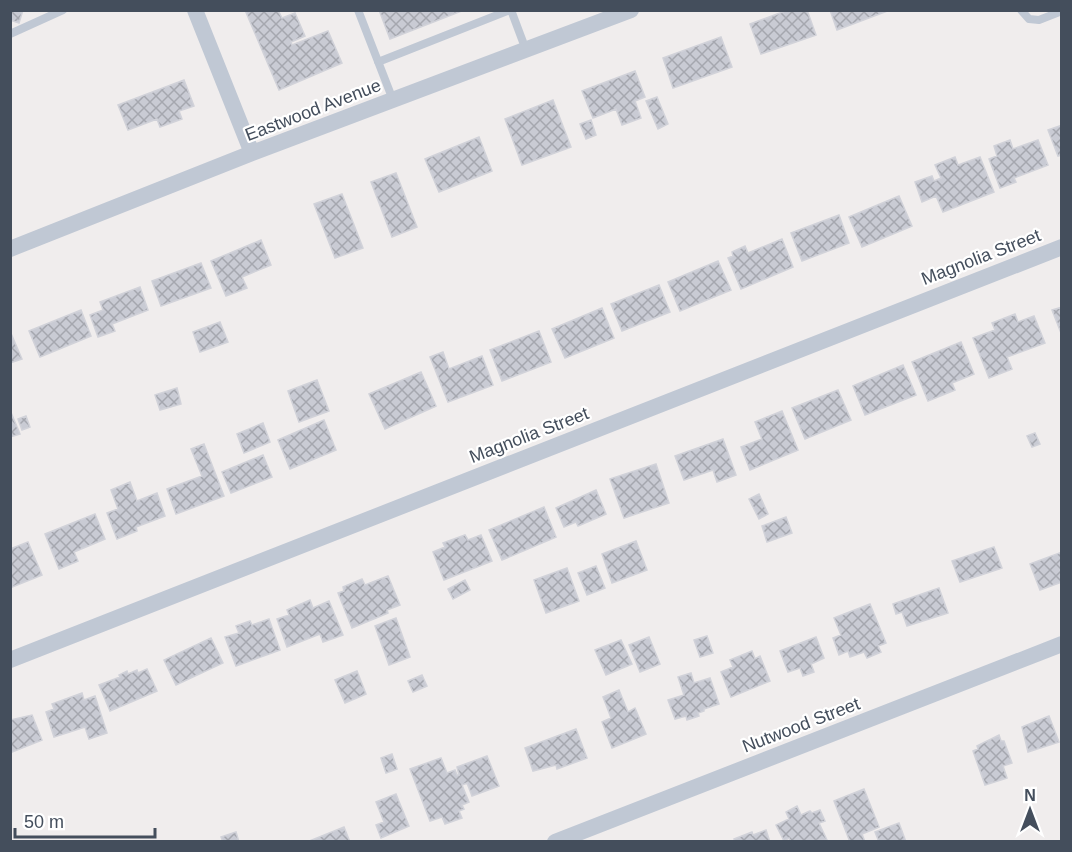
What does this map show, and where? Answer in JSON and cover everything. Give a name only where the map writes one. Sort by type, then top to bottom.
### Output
[{"type":"street","points":[[195,10],[252,153]]},
{"type":"street","name":"Eastwood Avenue","points":[[10,249],[252,153],[631,10]]},
{"type":"street","name":"Magnolia Street","points":[[10,660],[1062,247]]},
{"type":"street","name":"Nutwood Street","points":[[555,842],[1062,644]]},
{"type":"lane","points":[[10,34],[63,10]]},
{"type":"lane","points":[[358,10],[393,100]]},
{"type":"lane","points":[[378,63],[510,10],[526,50]]},
{"type":"lane","points":[[1021,10],[1029,19],[1039,20],[1062,11]]},
{"type":"building","points":[[10,10],[23,10],[19,23],[10,20]]},
{"type":"building","points":[[245,10],[278,10],[282,18],[295,13],[305,36],[291,42],[292,45],[328,31],[342,63],[279,90]]},
{"type":"building","points":[[379,10],[464,10],[390,39]]},
{"type":"building","points":[[788,10],[807,10],[816,35],[761,54],[750,24]]},
{"type":"building","points":[[830,10],[890,10],[837,30]]},
{"type":"building","points":[[721,37],[732,67],[673,88],[663,58]]},
{"type":"building","points":[[635,71],[645,97],[635,101],[641,118],[622,125],[616,109],[593,118],[582,91]]},
{"type":"building","points":[[184,80],[194,106],[179,111],[182,119],[160,127],[157,119],[128,130],[118,105]]},
{"type":"building","points":[[657,97],[668,124],[658,129],[646,101]]},
{"type":"building","points":[[553,100],[571,147],[522,165],[505,119]]},
{"type":"building","points":[[591,120],[596,135],[586,139],[580,124]]},
{"type":"building","points":[[1062,125],[1062,155],[1058,156],[1048,130]]},
{"type":"building","points":[[479,137],[492,171],[439,192],[425,159]]},
{"type":"building","points":[[1010,140],[1013,149],[1038,140],[1048,165],[1014,178],[1016,182],[1000,188],[989,159],[997,156],[994,146]]},
{"type":"building","points":[[955,157],[958,165],[980,157],[994,192],[943,212],[936,196],[922,202],[915,182],[932,176],[934,181],[941,178],[935,165]]},
{"type":"building","points":[[396,173],[417,227],[392,237],[371,182]]},
{"type":"building","points":[[342,194],[363,248],[335,258],[314,204]]},
{"type":"building","points":[[899,196],[912,226],[862,247],[849,217]]},
{"type":"building","points":[[839,215],[849,243],[802,261],[791,233]]},
{"type":"building","points":[[782,239],[793,267],[741,289],[728,258],[733,256],[732,252],[745,246],[748,253]]},
{"type":"building","points":[[261,240],[271,265],[242,277],[247,288],[226,296],[211,261]]},
{"type":"building","points":[[718,261],[731,290],[680,311],[668,282]]},
{"type":"building","points":[[201,263],[211,288],[161,306],[152,281]]},
{"type":"building","points":[[659,285],[670,312],[622,331],[611,304]]},
{"type":"building","points":[[140,287],[148,310],[112,324],[115,331],[98,337],[90,315],[103,310],[100,302]]},
{"type":"building","points":[[1062,307],[1062,333],[1061,333],[1052,310]]},
{"type":"building","points":[[602,308],[614,338],[565,358],[552,329]]},
{"type":"building","points":[[81,310],[91,336],[40,357],[29,331]]},
{"type":"building","points":[[1015,314],[1018,322],[1034,316],[1045,343],[1007,357],[1012,369],[989,378],[973,338],[995,330],[992,323]]},
{"type":"building","points":[[220,322],[228,342],[200,352],[193,332]]},
{"type":"building","points":[[10,331],[22,359],[10,363]]},
{"type":"building","points":[[539,331],[551,362],[502,381],[490,350]]},
{"type":"building","points":[[961,342],[974,374],[952,383],[955,390],[928,401],[912,362]]},
{"type":"building","points":[[443,352],[449,369],[482,356],[493,385],[448,402],[430,357]]},
{"type":"building","points":[[903,365],[916,395],[865,415],[853,386]]},
{"type":"building","points":[[421,372],[436,406],[385,429],[369,394]]},
{"type":"building","points":[[317,380],[329,411],[299,422],[288,391]]},
{"type":"building","points":[[177,388],[181,404],[160,410],[155,395]]},
{"type":"building","points":[[838,390],[851,420],[805,439],[792,408]]},
{"type":"building","points":[[10,410],[20,434],[10,437]]},
{"type":"building","points":[[782,411],[798,450],[750,470],[741,447],[762,439],[755,422]]},
{"type":"building","points":[[26,416],[30,427],[22,430],[18,419]]},
{"type":"building","points":[[324,420],[336,450],[290,469],[278,440]]},
{"type":"building","points":[[263,423],[270,442],[244,453],[237,434]]},
{"type":"building","points":[[1035,433],[1040,444],[1032,447],[1027,436]]},
{"type":"building","points":[[723,439],[736,475],[717,482],[713,470],[684,480],[675,456]]},
{"type":"building","points":[[204,444],[224,496],[176,514],[167,489],[202,476],[191,449]]},
{"type":"building","points":[[263,455],[272,477],[231,493],[222,472]]},
{"type":"building","points":[[656,464],[669,503],[624,518],[610,479]]},
{"type":"building","points":[[130,482],[137,501],[157,493],[165,516],[136,527],[137,531],[117,539],[107,513],[118,509],[111,490]]},
{"type":"building","points":[[596,490],[606,514],[578,526],[576,522],[564,527],[556,508]]},
{"type":"building","points":[[759,494],[768,514],[759,519],[749,499]]},
{"type":"building","points":[[544,507],[556,537],[502,560],[489,530]]},
{"type":"building","points":[[95,514],[105,539],[74,552],[78,561],[59,569],[45,534]]},
{"type":"building","points":[[786,517],[792,533],[767,542],[762,526]]},
{"type":"building","points":[[465,535],[468,540],[481,535],[492,561],[444,580],[433,552],[445,547],[443,543]]},
{"type":"building","points":[[636,541],[647,570],[612,583],[602,554]]},
{"type":"building","points":[[28,542],[42,575],[10,588],[10,549]]},
{"type":"building","points":[[994,547],[1002,568],[960,582],[952,561]]},
{"type":"building","points":[[1062,552],[1062,582],[1040,590],[1030,564]]},
{"type":"building","points":[[596,566],[605,588],[587,595],[578,573]]},
{"type":"building","points":[[567,568],[579,601],[546,613],[534,580]]},
{"type":"building","points":[[388,576],[400,605],[387,610],[388,613],[352,628],[338,593],[344,591],[343,587],[362,579],[365,585]]},
{"type":"building","points":[[465,580],[470,590],[453,599],[448,589]]},
{"type":"building","points":[[939,588],[948,613],[907,626],[902,612],[896,614],[893,604]]},
{"type":"building","points":[[310,600],[313,608],[329,601],[343,635],[323,642],[320,634],[287,647],[277,619],[289,615],[287,610]]},
{"type":"building","points":[[870,604],[886,643],[878,646],[881,652],[867,658],[864,652],[850,657],[848,651],[839,655],[833,638],[841,635],[834,618]]},
{"type":"building","points":[[396,618],[410,657],[389,665],[375,626]]},
{"type":"building","points":[[269,619],[280,650],[236,666],[225,637],[239,633],[236,626],[250,621],[252,625]]},
{"type":"building","points":[[707,636],[713,653],[700,657],[694,640]]},
{"type":"building","points":[[649,637],[660,664],[640,672],[629,645]]},
{"type":"building","points":[[816,637],[824,658],[811,664],[814,672],[803,676],[800,668],[788,672],[780,651]]},
{"type":"building","points":[[211,638],[223,663],[176,685],[164,660]]},
{"type":"building","points":[[621,640],[632,664],[606,675],[595,650]]},
{"type":"building","points":[[752,651],[755,659],[760,656],[770,681],[731,697],[721,672],[733,667],[730,660]]},
{"type":"building","points":[[147,669],[157,691],[110,711],[99,685],[120,677],[119,675],[127,671],[128,674],[137,670],[138,673]]},
{"type":"building","points":[[357,671],[366,694],[345,703],[335,680]]},
{"type":"building","points":[[691,673],[694,683],[710,678],[719,704],[704,709],[698,713],[699,716],[687,720],[686,716],[675,719],[668,700],[684,695],[678,677]]},
{"type":"building","points":[[422,675],[427,686],[413,692],[408,681]]},
{"type":"building","points":[[619,690],[628,712],[635,708],[646,734],[612,748],[602,722],[611,718],[603,697]]},
{"type":"building","points":[[82,693],[84,700],[95,696],[107,733],[89,739],[85,727],[54,737],[46,712],[54,709],[52,704]]},
{"type":"building","points":[[32,715],[42,740],[10,753],[10,720]]},
{"type":"building","points":[[1049,716],[1059,742],[1028,752],[1022,727]]},
{"type":"building","points":[[576,729],[587,758],[557,769],[556,765],[533,771],[525,748]]},
{"type":"building","points":[[999,735],[1001,741],[1004,741],[1012,763],[1003,766],[1007,778],[985,785],[973,751],[978,749],[977,746]]},
{"type":"building","points":[[392,754],[397,769],[386,773],[381,758]]},
{"type":"building","points":[[487,756],[499,786],[472,796],[467,783],[462,785],[469,802],[462,805],[464,809],[459,811],[462,818],[445,824],[442,817],[430,821],[410,769],[441,758],[447,773],[455,770],[459,775],[457,767]]},
{"type":"building","points":[[864,789],[879,827],[862,834],[865,842],[850,842],[834,801]]},
{"type":"building","points":[[396,794],[409,826],[381,838],[376,825],[384,822],[376,802]]},
{"type":"building","points":[[797,806],[801,815],[820,810],[825,821],[819,823],[827,840],[791,842],[789,838],[784,841],[776,825],[789,819],[786,812]]},
{"type":"building","points":[[899,823],[906,842],[879,842],[875,832]]},
{"type":"building","points":[[344,827],[350,842],[307,842]]},
{"type":"building","points":[[766,830],[770,842],[735,842],[734,839],[752,832],[753,835]]},
{"type":"building","points":[[236,832],[239,842],[223,842],[221,837]]}]
